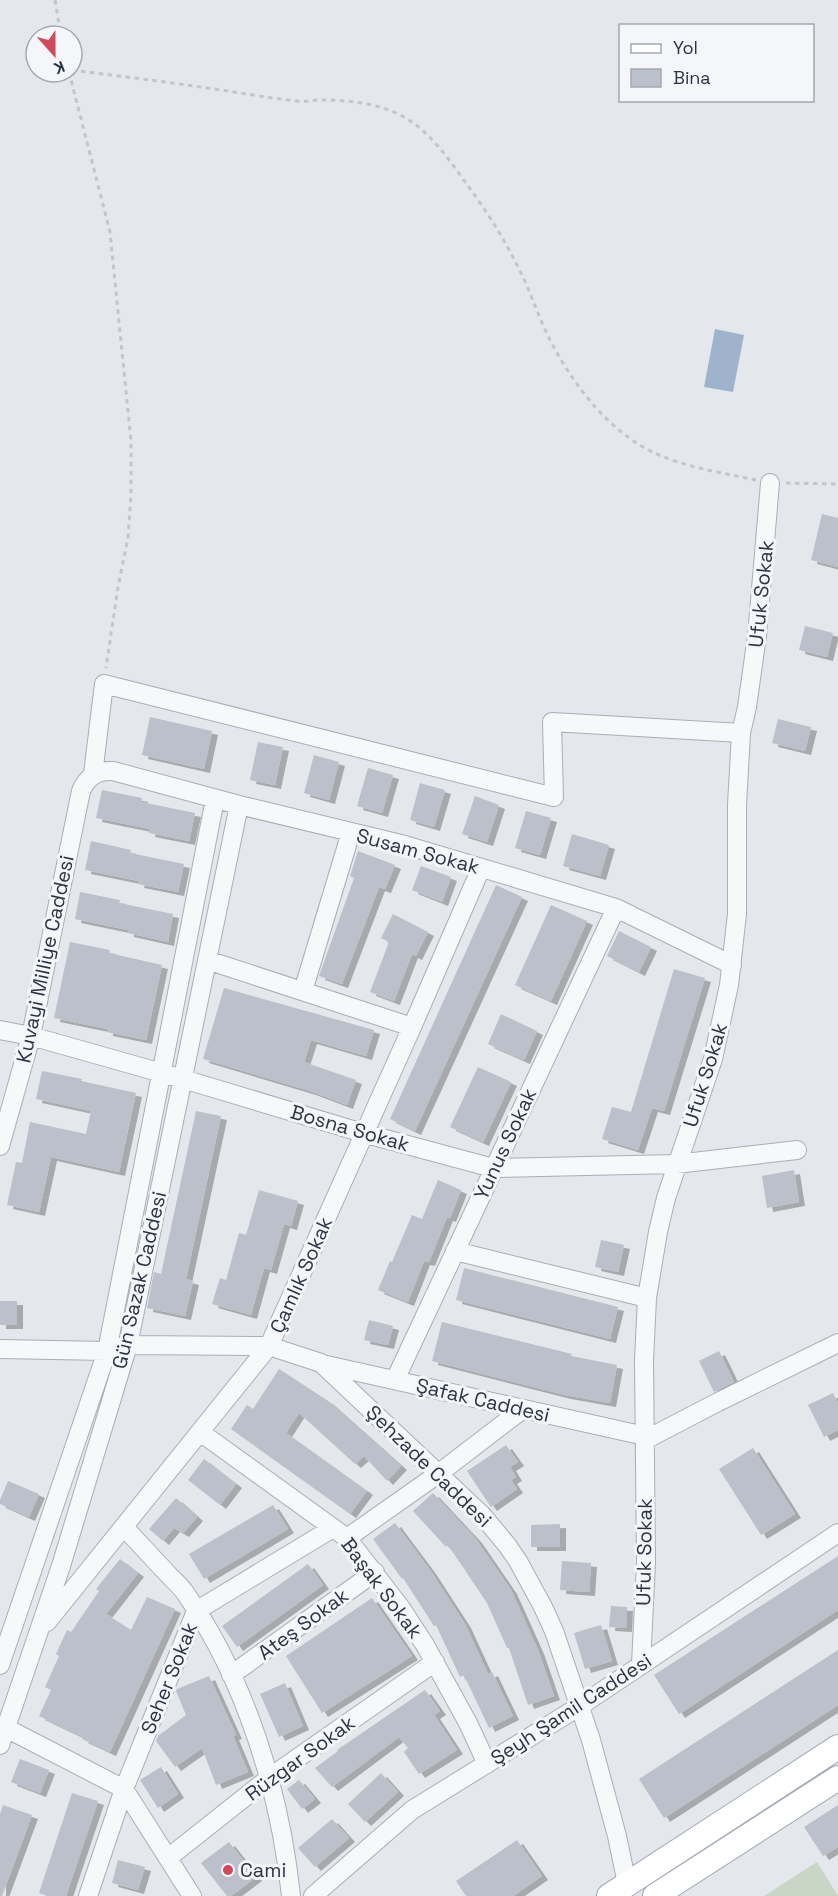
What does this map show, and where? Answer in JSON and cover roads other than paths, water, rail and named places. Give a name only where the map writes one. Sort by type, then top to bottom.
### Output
[{"type":"main road","points":[[618,1890],[838,1747]]},
{"type":"main road","points":[[655,1896],[838,1778]]},
{"type":"street","name":"Ufuk Sokak","points":[[641,1664],[646,1563],[644,1360],[647,1298],[658,1232],[676,1164],[713,1059],[732,965],[737,914],[737,805],[741,733],[757,636],[771,483]]},
{"type":"street","points":[[93,774],[104,684],[554,797],[552,722],[741,733]]},
{"type":"street","name":"Susam Sokak","points":[[93,774],[112,771],[215,799],[405,845],[616,908],[732,965]]},
{"type":"street","name":"Kuvayi Milliye Caddesi","points":[[0,1146],[31,1036],[81,791],[93,774]]},
{"type":"street","name":"Gün Sazak Caddesi","points":[[0,1665],[107,1351],[215,799]]},
{"type":"street","name":"Gün Sazak Caddesi","points":[[3,1736],[61,1566],[128,1345],[239,805]]},
{"type":"street","points":[[303,991],[351,832]]},
{"type":"street","name":"Çamlık Sokak","points":[[38,1632],[269,1346],[481,868]]},
{"type":"street","name":"Yunus Sokak","points":[[395,1380],[616,908]]},
{"type":"street","points":[[207,960],[412,1027]]},
{"type":"street","name":"Bosna Sokak","points":[[0,1029],[493,1168],[676,1164],[797,1150]]},
{"type":"street","points":[[455,1251],[647,1298]]},
{"type":"street","points":[[645,1438],[838,1343]]},
{"type":"street","name":"Şehzade Caddesi","points":[[0,1349],[107,1351],[128,1345],[269,1346],[321,1363],[482,1515],[518,1561],[554,1631],[580,1706],[607,1797],[618,1890]]},
{"type":"street","name":"Şafak Caddesi","points":[[321,1363],[645,1438]]},
{"type":"street","name":"Seher Sokak","points":[[88,1896],[124,1789],[196,1611],[340,1533],[438,1474],[523,1409]]},
{"type":"street","name":"Başak Sokak","points":[[200,1432],[340,1533],[375,1572],[435,1662],[487,1764]]},
{"type":"street","points":[[124,1527],[184,1592],[231,1675],[269,1778],[284,1845],[291,1896]]},
{"type":"street","name":"Şeyh Şamil Caddesi","points":[[313,1896],[412,1810],[580,1706],[838,1533]]},
{"type":"street","name":"Ateş Sokak","points":[[231,1675],[375,1572]]},
{"type":"street","name":"Rüzgar Sokak","points":[[168,1858],[269,1778],[435,1662]]},
{"type":"street","points":[[3,1736],[124,1789],[192,1896]]},
{"type":"water","points":[[715,329],[744,335],[733,392],[704,387]]},
{"type":"place","name":"Cami","points":[[228,1870]]}]
